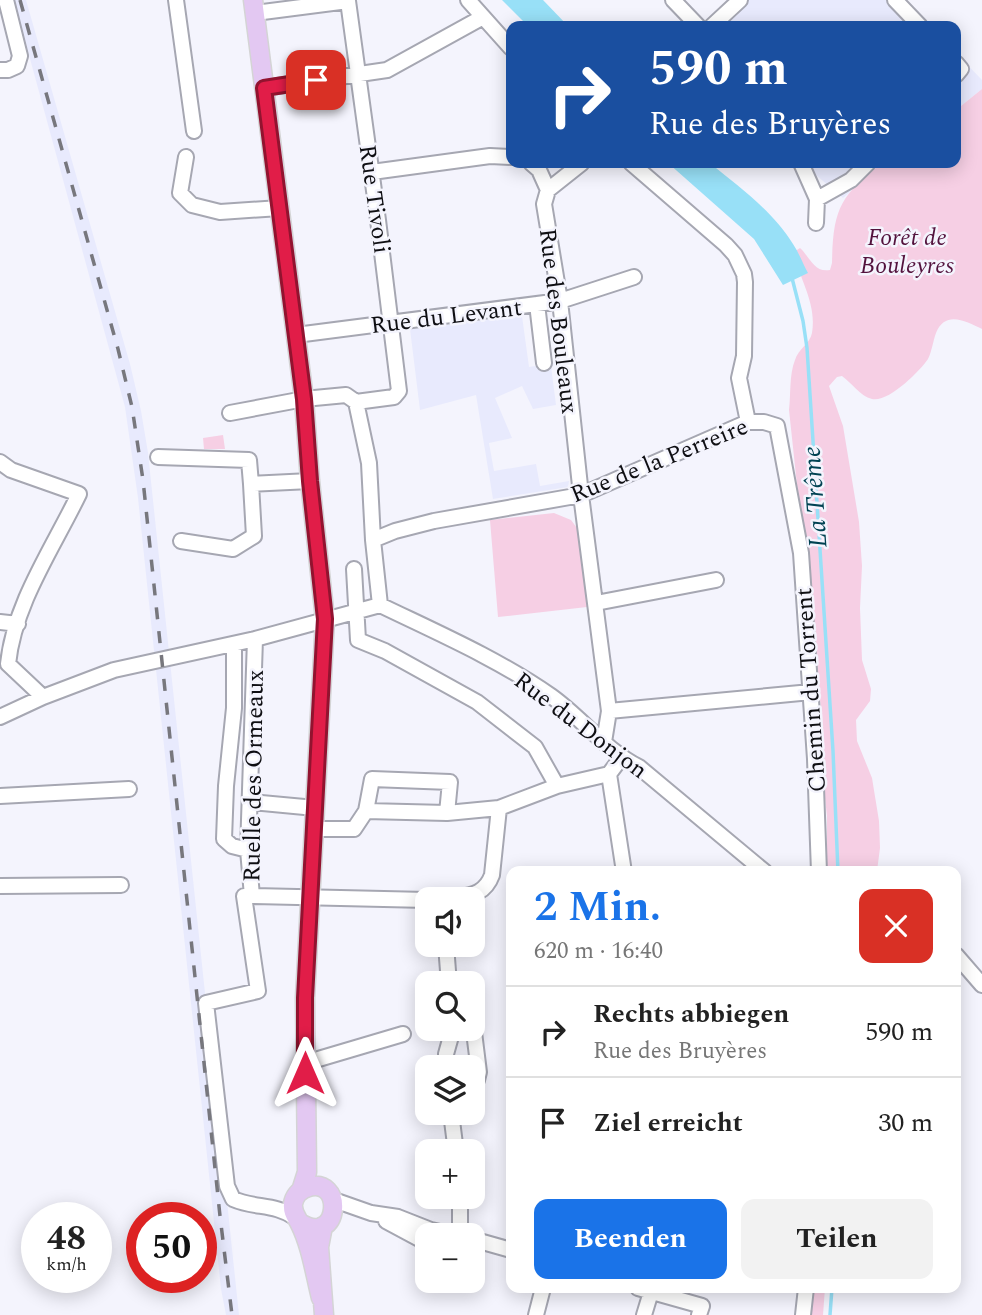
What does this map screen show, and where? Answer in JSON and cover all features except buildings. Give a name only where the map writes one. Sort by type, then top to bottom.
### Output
[{"type":"main road","points":[[254,6],[304,399],[325,619],[305,998],[307,1171],[293,1206],[323,1307]]},
{"type":"main road","points":[[308,1131],[329,1208],[319,1247],[323,1307]]},
{"type":"main road","points":[[299,1193],[313,1186],[329,1208]]},
{"type":"main road","points":[[298,1220],[311,1228],[329,1208]]},
{"type":"street","points":[[0,70],[16,66],[20,56],[6,0]]},
{"type":"street","points":[[176,0],[194,131]]},
{"type":"street","points":[[468,0],[506,42]]},
{"type":"street","points":[[673,0],[693,21]]},
{"type":"street","points":[[717,21],[740,0]]},
{"type":"street","points":[[895,0],[915,21]]},
{"type":"street","name":"Rue Tivoli","points":[[254,6],[348,1],[399,393],[394,397],[356,402]]},
{"type":"street","points":[[264,88],[393,68],[483,17]]},
{"type":"street","points":[[372,172],[489,156],[506,157]]},
{"type":"street","points":[[186,157],[180,193],[192,205],[220,212],[280,208]]},
{"type":"street","points":[[536,168],[548,190],[576,168]]},
{"type":"street","points":[[637,168],[720,239],[735,256],[744,274],[744,356],[739,377],[748,422]]},
{"type":"street","points":[[803,168],[817,199],[816,223]]},
{"type":"street","points":[[817,199],[851,180],[863,168]]},
{"type":"street","name":"Rue des Bouleaux","points":[[548,190],[544,204],[560,301],[581,495],[609,711],[604,742]]},
{"type":"street","name":"Rue du Levant","points":[[296,335],[560,301],[634,276]]},
{"type":"street","points":[[537,304],[544,363]]},
{"type":"street","points":[[0,717],[43,697],[114,670],[255,639],[380,605],[369,463],[356,402],[346,395],[304,399],[230,413]]},
{"type":"street","name":"Rue de la Perreire","points":[[373,540],[434,521],[581,495],[748,422],[764,422],[777,426]]},
{"type":"street","name":"Chemin du Torrent","points":[[777,426],[801,553],[811,692],[819,866]]},
{"type":"street","points":[[158,457],[249,460],[254,536],[233,549],[181,541]]},
{"type":"street","points":[[0,462],[11,470],[79,494],[31,589],[4,666],[43,697]]},
{"type":"street","points":[[251,484],[310,481]]},
{"type":"street","points":[[354,569],[358,640],[385,651],[477,702],[535,747],[557,786]]},
{"type":"street","points":[[596,603],[716,580]]},
{"type":"street","name":"Rue du Donjon","points":[[380,605],[444,635],[527,680],[554,698],[621,758],[639,767],[758,866]]},
{"type":"street","points":[[0,622],[18,624]]},
{"type":"street","name":"Ruelle des Ormeaux","points":[[255,639],[248,850],[252,896],[415,900]]},
{"type":"street","points":[[234,644],[234,708],[224,839],[232,846],[248,850]]},
{"type":"street","points":[[609,711],[811,692]]},
{"type":"street","points":[[366,811],[447,813],[499,808],[557,786],[609,774],[621,758]]},
{"type":"street","points":[[609,774],[623,866]]},
{"type":"street","points":[[314,828],[354,829],[366,811],[372,779],[450,782],[447,813]]},
{"type":"street","points":[[0,796],[129,789]]},
{"type":"street","points":[[251,802],[315,808]]},
{"type":"street","points":[[485,888],[492,875],[499,808]]},
{"type":"street","points":[[0,886],[121,885]]},
{"type":"street","points":[[252,896],[244,896],[258,991],[206,1003],[228,1186],[233,1199],[247,1205],[273,1206],[298,1220]]},
{"type":"street","points":[[961,961],[982,985]]},
{"type":"street","points":[[305,1063],[403,1034]]},
{"type":"street","points":[[273,1206],[299,1193]]},
{"type":"street","points":[[329,1208],[398,1217],[415,1224]]},
{"type":"street","points":[[329,1208],[387,1221],[415,1236]]},
{"type":"street","points":[[485,1243],[506,1249]]},
{"type":"street","points":[[536,1315],[542,1293]]},
{"type":"street","points":[[644,1315],[645,1293]]},
{"type":"street","points":[[656,1293],[702,1306],[699,1315]]},
{"type":"street","points":[[803,1315],[805,1293]]},
{"type":"shaded area","points":[[14,0],[26,0],[141,411],[148,453],[239,1315],[226,1315],[221,1289],[217,1251],[217,1202],[212,1202],[138,498],[125,407]]},
{"type":"shaded area","points":[[746,0],[904,0],[925,21],[724,21]]},
{"type":"shaded area","points":[[961,58],[982,80],[982,89],[961,106]]},
{"type":"shaded area","points":[[808,168],[876,168],[843,198]]},
{"type":"shaded area","points":[[522,316],[529,367],[561,362],[551,366],[556,405],[533,409],[522,386],[495,398],[512,438],[489,443],[494,471],[536,464],[540,486],[569,481],[568,487],[493,499],[476,395],[420,410],[410,329]]},
{"type":"green space","name":"Forêt de Bouleyres","points":[[982,89],[982,329],[956,319],[945,322],[936,333],[924,364],[903,385],[879,399],[868,397],[842,376],[837,377],[829,386],[843,426],[859,522],[862,660],[871,689],[870,701],[856,720],[857,741],[872,778],[880,848],[878,866],[827,866],[822,718],[789,410],[793,366],[811,337],[813,322],[810,301],[794,252],[800,248],[816,267],[830,270],[837,216],[848,195],[876,168],[961,168],[961,106]]},
{"type":"green space","points":[[223,435],[225,449],[204,449],[203,438]]},
{"type":"green space","points":[[554,513],[571,520],[580,532],[587,607],[498,617],[490,520]]},
{"type":"green space","points":[[812,1293],[825,1293],[823,1315],[812,1315]]},
{"type":"water","points":[[502,0],[543,0],[563,21],[523,21]]},
{"type":"water","points":[[674,168],[716,168],[776,221],[795,247],[808,273],[783,285],[754,239]]},
{"type":"waterway","name":"La Trême","points":[[792,278],[807,348],[838,866]]},
{"type":"waterway","name":"La Trême","points":[[830,1315],[832,1293]]},
{"type":"railway","points":[[20,0],[132,407],[143,480],[232,1315]]},
{"type":"route","points":[[305,1073],[305,998],[325,619],[304,399],[264,88],[316,80]]}]
